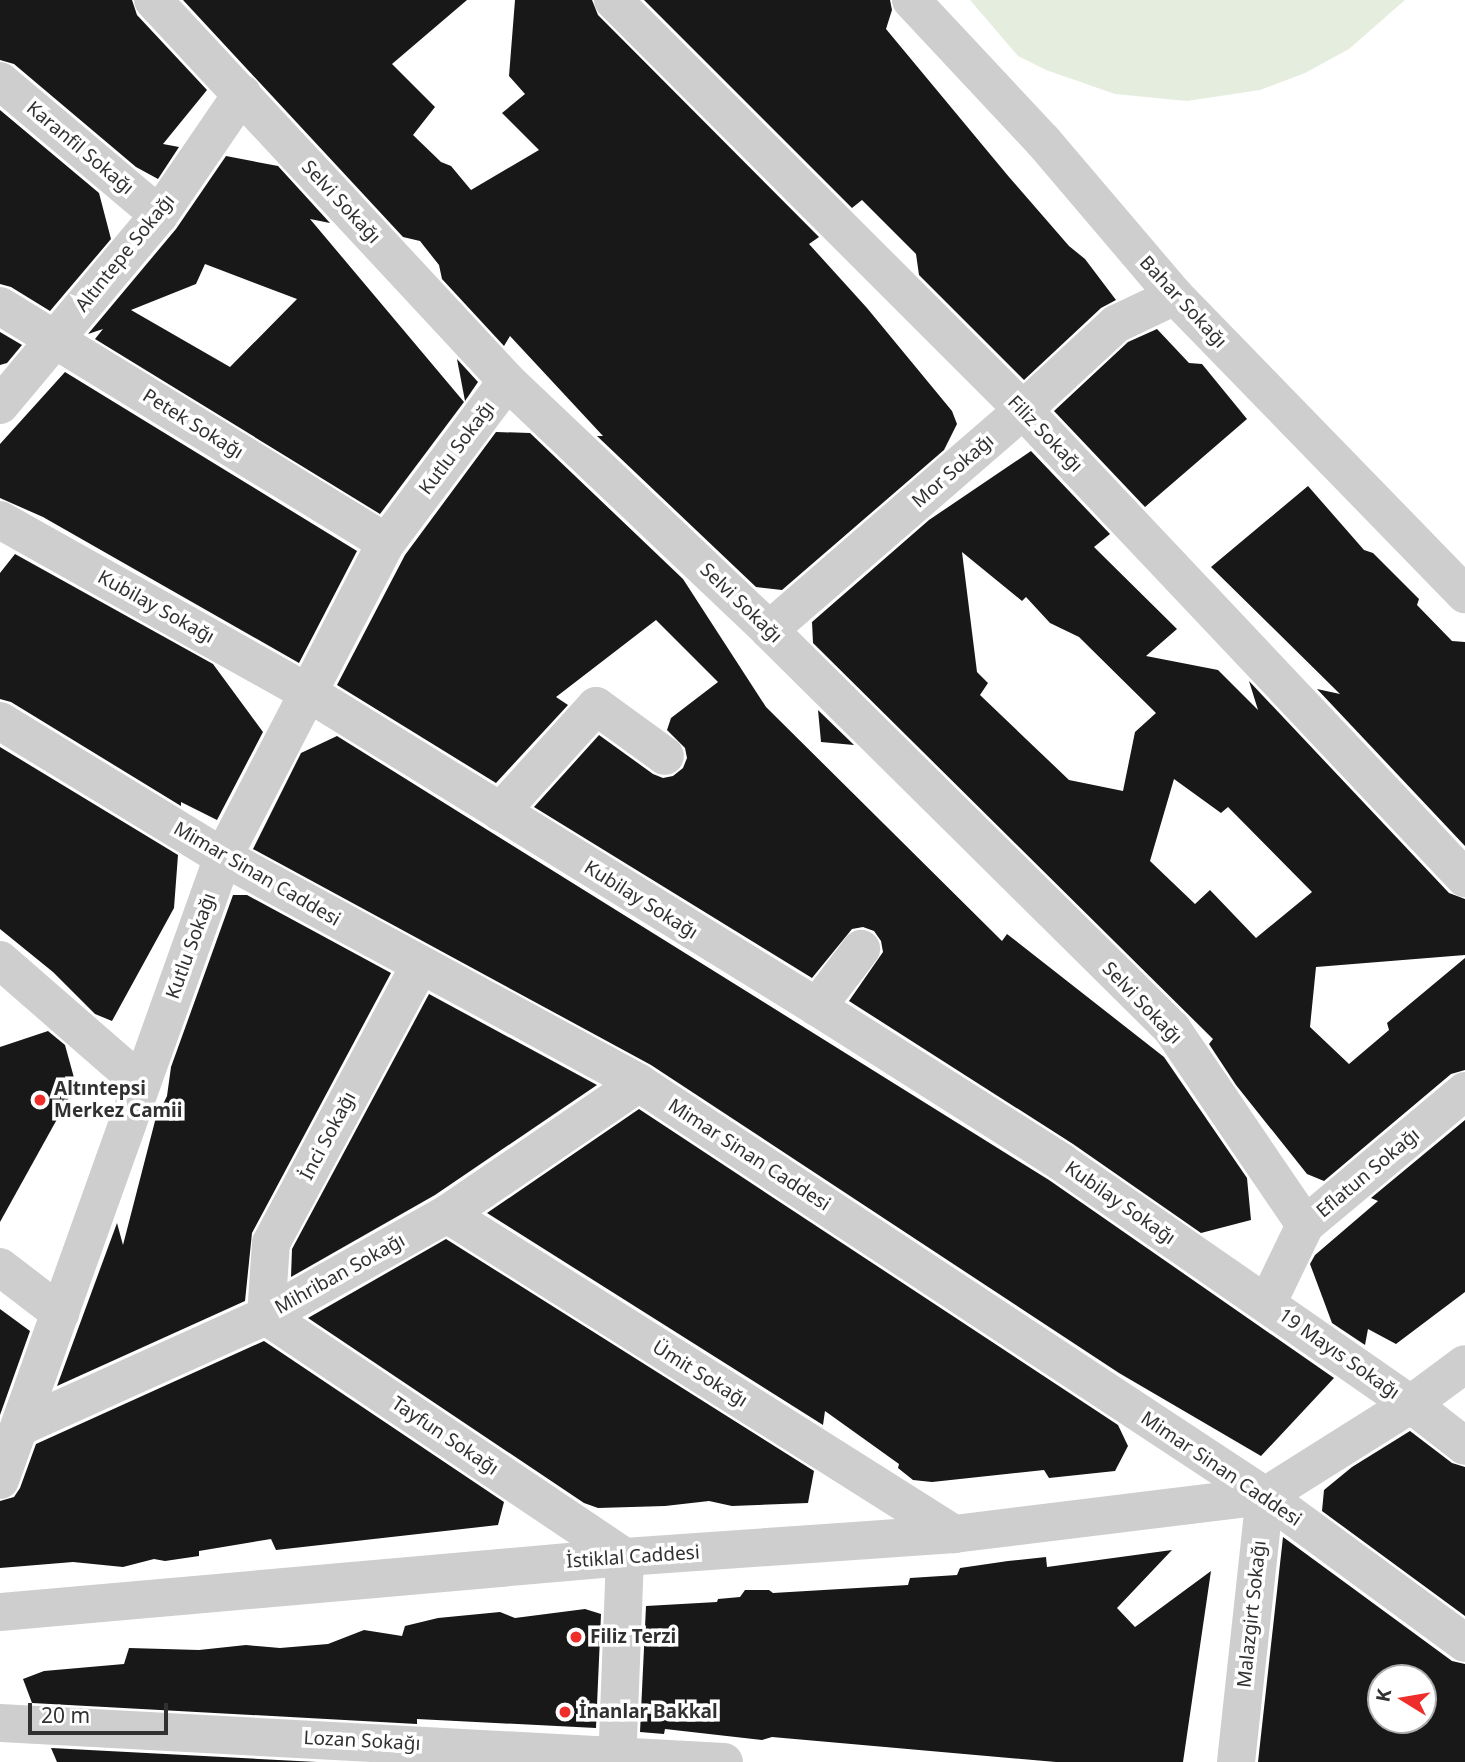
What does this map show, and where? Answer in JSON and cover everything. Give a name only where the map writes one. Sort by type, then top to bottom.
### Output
[{"type":"street","name":"Selvi Sokağı","points":[[153,0],[507,382],[769,630],[1172,1029],[1305,1225]]},
{"type":"street","name":"Filiz Sokağı","points":[[613,0],[1023,410],[1465,878]]},
{"type":"street","name":"Bahar Sokağı","points":[[911,0],[1043,141],[1175,296],[1465,594]]},
{"type":"street","name":"Karanfil Sokağı","points":[[0,81],[159,215]]},
{"type":"street","name":"Altıntepe Sokağı","points":[[0,405],[159,215],[242,94]]},
{"type":"street","name":"Mor Sokağı","points":[[769,630],[1023,410],[1116,324],[1175,296]]},
{"type":"street","name":"Petek Sokağı","points":[[0,306],[386,543]]},
{"type":"street","name":"Kutlu Sokağı","points":[[0,1480],[223,858],[386,543],[507,382]]},
{"type":"street","name":"Kubilay Sokağı","points":[[0,520],[307,692],[817,1007],[1061,1162],[1267,1304]]},
{"type":"street","points":[[500,812],[596,706],[665,756]]},
{"type":"street","name":"Mimar Sinan Caddesi","points":[[0,721],[223,858],[639,1083],[1265,1496],[1465,1643]]},
{"type":"street","points":[[817,1007],[861,949]]},
{"type":"street","points":[[0,960],[141,1083]]},
{"type":"street","name":"İnci Sokağı","points":[[266,1316],[271,1243],[420,965]]},
{"type":"street","name":"Mihriban Sokağı","points":[[20,1427],[266,1316],[447,1214],[639,1083]]},
{"type":"street","name":"Eflatun Sokağı","points":[[1267,1304],[1305,1225],[1465,1091]]},
{"type":"street","name":"Ümit Sokağı","points":[[447,1214],[954,1534]]},
{"type":"street","points":[[0,1267],[60,1313]]},
{"type":"street","name":"19 Mayıs Sokağı","points":[[1267,1304],[1411,1404]]},
{"type":"street","name":"Tayfun Sokağı","points":[[266,1316],[625,1557]]},
{"type":"street","points":[[1265,1496],[1411,1404],[1465,1364]]},
{"type":"street","points":[[1411,1404],[1465,1446]]},
{"type":"street","name":"İstiklal Caddesi","points":[[0,1612],[625,1557],[954,1534],[1265,1496]]},
{"type":"street","name":"Malazgirt Sokağı","points":[[1236,1762],[1265,1496]]},
{"type":"street","points":[[617,1758],[625,1557]]},
{"type":"street","name":"Lozan Sokağı","points":[[0,1723],[724,1762]]},
{"type":"green space","points":[[970,0],[1405,0],[1349,49],[1305,73],[1260,90],[1187,101],[1115,94],[1046,70],[1018,56]]},
{"type":"building","points":[[0,0],[132,0],[137,15],[207,90],[163,144],[179,147],[158,179],[136,167],[14,64],[0,60]]},
{"type":"building","points":[[183,0],[467,0],[392,64],[435,107],[413,135],[441,162],[451,166],[471,190],[539,150],[502,113],[525,94],[509,76],[515,0],[592,0],[598,15],[819,237],[809,244],[867,308],[952,411],[957,424],[944,450],[782,590],[756,587],[597,436],[603,436],[510,336],[504,346],[442,279],[439,265],[420,241],[403,237]]},
{"type":"building","points":[[644,0],[890,0],[892,10],[886,29],[1009,177],[1069,246],[1085,259],[1116,300],[1101,308],[1024,380],[919,275],[916,254],[862,200],[852,208]]},
{"type":"building","points":[[0,110],[99,193],[111,239],[50,311],[11,287],[0,284]]},
{"type":"building","points":[[226,156],[278,166],[330,223],[310,219],[464,402],[380,514],[95,339],[103,329],[88,334],[176,229]],"holes":[[[205,264],[297,299],[230,367],[131,310],[196,284]]]},
{"type":"building","points":[[1157,329],[1189,363],[1202,364],[1247,419],[1145,507],[1054,411],[1128,342]]},
{"type":"building","points":[[0,332],[22,345],[7,363],[0,365]]},
{"type":"building","points":[[457,359],[478,382],[465,401]]},
{"type":"building","points":[[65,372],[357,551],[299,663],[43,517],[0,498],[0,444]]},
{"type":"building","points":[[496,432],[530,433],[683,579],[766,707],[1002,941],[1007,934],[1164,1057],[1247,1178],[1251,1220],[1201,1233],[1073,1144],[849,1001],[883,952],[881,941],[874,931],[863,927],[852,929],[812,978],[534,807],[599,735],[653,774],[663,778],[673,776],[683,768],[687,758],[685,748],[667,730],[671,718],[718,682],[656,620],[556,697],[568,705],[496,783],[337,685],[405,555]]},
{"type":"building","points":[[1031,451],[1110,534],[1094,547],[1177,629],[1146,656],[1218,670],[1258,710],[1249,681],[1449,893],[1465,899],[1465,955],[1316,967],[1310,1027],[1349,1064],[1389,1030],[1387,1023],[1465,958],[1465,1070],[1451,1074],[1324,1181],[1307,1174],[1236,1085],[1209,1044],[1213,1039],[813,643],[812,622],[929,520]],"holes":[[[962,552],[1022,601],[1026,597],[1050,623],[1079,637],[1156,713],[1135,732],[1123,791],[1069,780],[980,695],[988,683],[977,672]],[[1174,779],[1221,813],[1228,807],[1312,892],[1256,938],[1210,890],[1195,904],[1150,861]]]},
{"type":"building","points":[[1308,486],[1364,550],[1373,553],[1419,599],[1417,605],[1452,641],[1465,642],[1465,846],[1317,689],[1340,694],[1211,567]]},
{"type":"building","points":[[15,554],[213,664],[263,732],[217,820],[181,802],[181,806],[11,702],[0,699],[0,573]]},
{"type":"building","points":[[818,710],[854,745],[821,742]]},
{"type":"building","points":[[337,736],[1049,1180],[1334,1378],[1261,1456],[1119,1373],[651,1065],[253,849],[301,753]]},
{"type":"building","points":[[0,747],[178,855],[174,908],[112,1021],[95,1014],[53,972],[0,929]]},
{"type":"building","points":[[233,895],[247,895],[391,973],[252,1233],[245,1301],[57,1386],[117,1223],[123,1245],[155,1121],[167,1096],[171,1067]]},
{"type":"building","points":[[429,994],[597,1085],[435,1195],[291,1277],[292,1249]]},
{"type":"building","name":"Altıntepsi Merkez Camii","points":[[48,1031],[65,1045],[76,1085],[0,1222],[0,1047]]},
{"type":"building","points":[[639,1109],[1118,1425],[1128,1446],[1115,1471],[1049,1478],[1044,1470],[932,1482],[913,1480],[898,1468],[899,1464],[825,1411],[823,1425],[487,1213]]},
{"type":"building","points":[[1465,1120],[1465,1292],[1396,1344],[1368,1329],[1365,1345],[1332,1323],[1310,1264],[1315,1255],[1378,1201],[1371,1198]]},
{"type":"building","points":[[446,1239],[814,1471],[808,1503],[732,1506],[709,1501],[665,1506],[598,1508],[584,1503],[308,1318]]},
{"type":"building","points":[[0,1309],[30,1331],[0,1415]]},
{"type":"building","points":[[264,1341],[504,1502],[498,1525],[276,1550],[271,1539],[199,1551],[199,1556],[165,1561],[154,1559],[123,1567],[73,1562],[0,1568],[0,1501],[14,1497],[20,1488],[36,1444]]},
{"type":"building","points":[[1410,1431],[1452,1463],[1465,1467],[1465,1616],[1322,1511],[1324,1490],[1352,1467]]},
{"type":"building","points":[[1283,1537],[1452,1661],[1465,1664],[1465,1762],[1258,1762]]},
{"type":"building","points":[[1172,1550],[1117,1608],[1135,1627],[1211,1571],[1183,1762],[1056,1762],[772,1737],[762,1740],[665,1729],[664,1734],[640,1732],[646,1606],[717,1602],[718,1599],[740,1597],[745,1590],[769,1590],[773,1593],[908,1585],[910,1578],[957,1575],[960,1568],[1008,1561],[1046,1557],[1047,1567]]},
{"type":"building","points":[[585,1609],[601,1614],[596,1728],[417,1719],[417,1724],[32,1703],[23,1679],[44,1671],[124,1664],[129,1648],[199,1650],[246,1645],[280,1648],[328,1644],[364,1630],[402,1636],[405,1626],[438,1618],[500,1612],[515,1618]]},
{"type":"building","points":[[51,1748],[317,1762],[57,1762]]},
{"type":"place","name":"Altıntepsi Merkez Camii","points":[[40,1100]]},
{"type":"place","name":"Filiz Terzi","points":[[576,1637]]},
{"type":"place","name":"İnanlar Bakkal","points":[[565,1712]]}]
